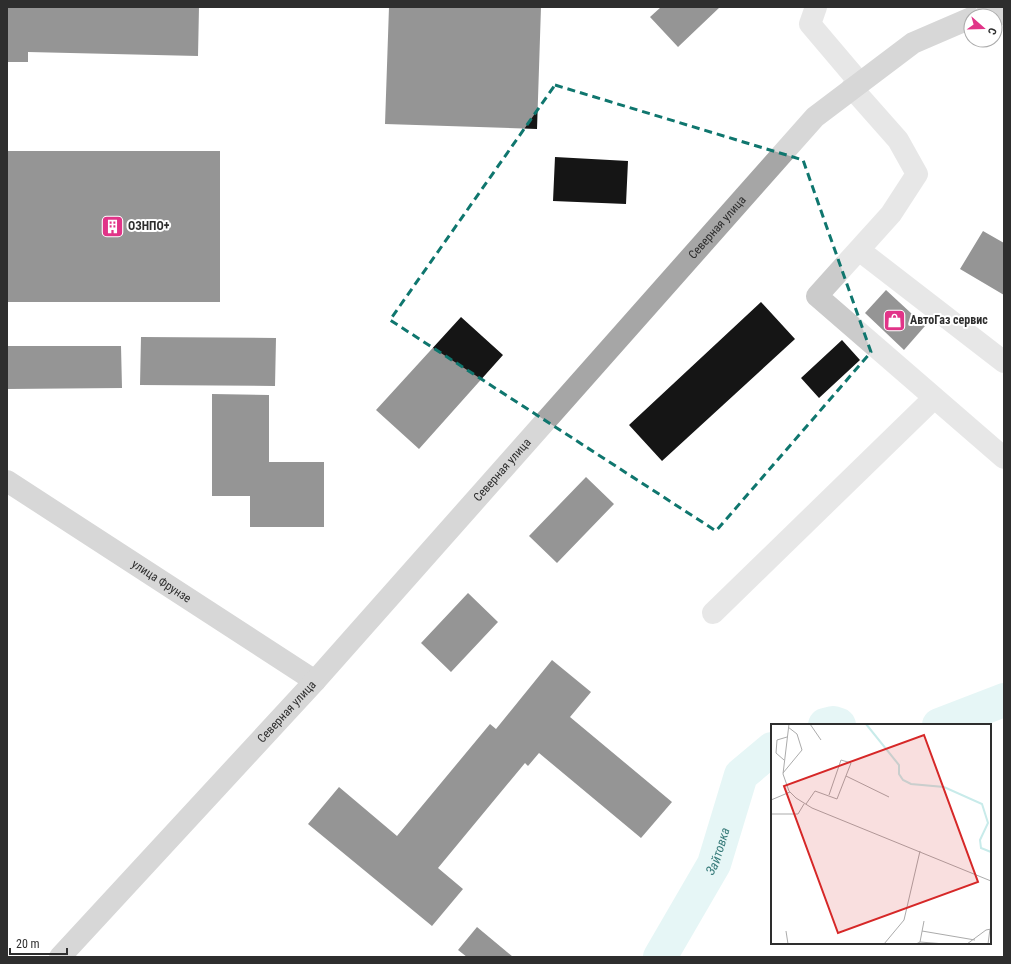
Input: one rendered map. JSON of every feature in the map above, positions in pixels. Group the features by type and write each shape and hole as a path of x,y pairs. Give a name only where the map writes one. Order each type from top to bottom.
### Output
{"main road":[{"name":"Северная улица","path":"60,957 315,681 815,116 913,43 963,17"},
{"name":"улица Фрунзе","path":"7,481 315,681"}],"lane":[{"path":"816,7 810,24 898,140 917,174 891,214 817,296 1004,458"},
{"path":"859,250 1004,362"},
{"path":"713,613 934,398"}],"highlighted area":[{"path":"555,85 803,160 871,352 716,531 390,320"}],"building":[{"path":"7,7 199,7 198,56 28,52 28,62 7,62"},
{"path":"389,7 541,7 537,129 385,124"},
{"path":"661,7 720,7 678,47 650,17"},
{"name":"ОЗНПО+","path":"7,151 220,151 220,302 7,302"},
{"path":"555,157 628,161 626,204 553,201"},
{"path":"983,231 1004,243 1004,295 960,269"},
{"name":"АвтоГаз сервис","path":"886,290 925,326 904,350 865,313"},
{"path":"761,302 795,339 662,461 629,425"},
{"path":"461,317 503,355 419,449 376,410"},
{"path":"141,337 276,338 275,386 140,385"},
{"path":"842,340 860,360 819,398 801,378"},
{"path":"7,346 121,346 122,388 7,389"},
{"path":"212,394 269,395 269,462 324,462 324,527 250,527 250,496 212,496"},
{"path":"586,477 614,504 557,563 529,536"},
{"path":"468,593 498,622 451,672 421,643"},
{"path":"552,660 591,692 570,717 672,802 641,838 539,753 528,766 525,763 438,868 463,889 432,926 308,824 339,787 397,836 490,724 496,729"},
{"path":"477,927 513,957 467,957 458,950"}],"waterway":[{"name":"Зайтовка","path":"942,724 1004,700"},
{"name":"Зайтовка","path":"829,724 836,724"},
{"name":"Зайтовка","path":"660,957 714,864 741,775 771,750"}],"place":[{"name":"ОЗНПО+","path":"113,226"},
{"name":"АвтоГаз сервис","path":"895,320"}]}
